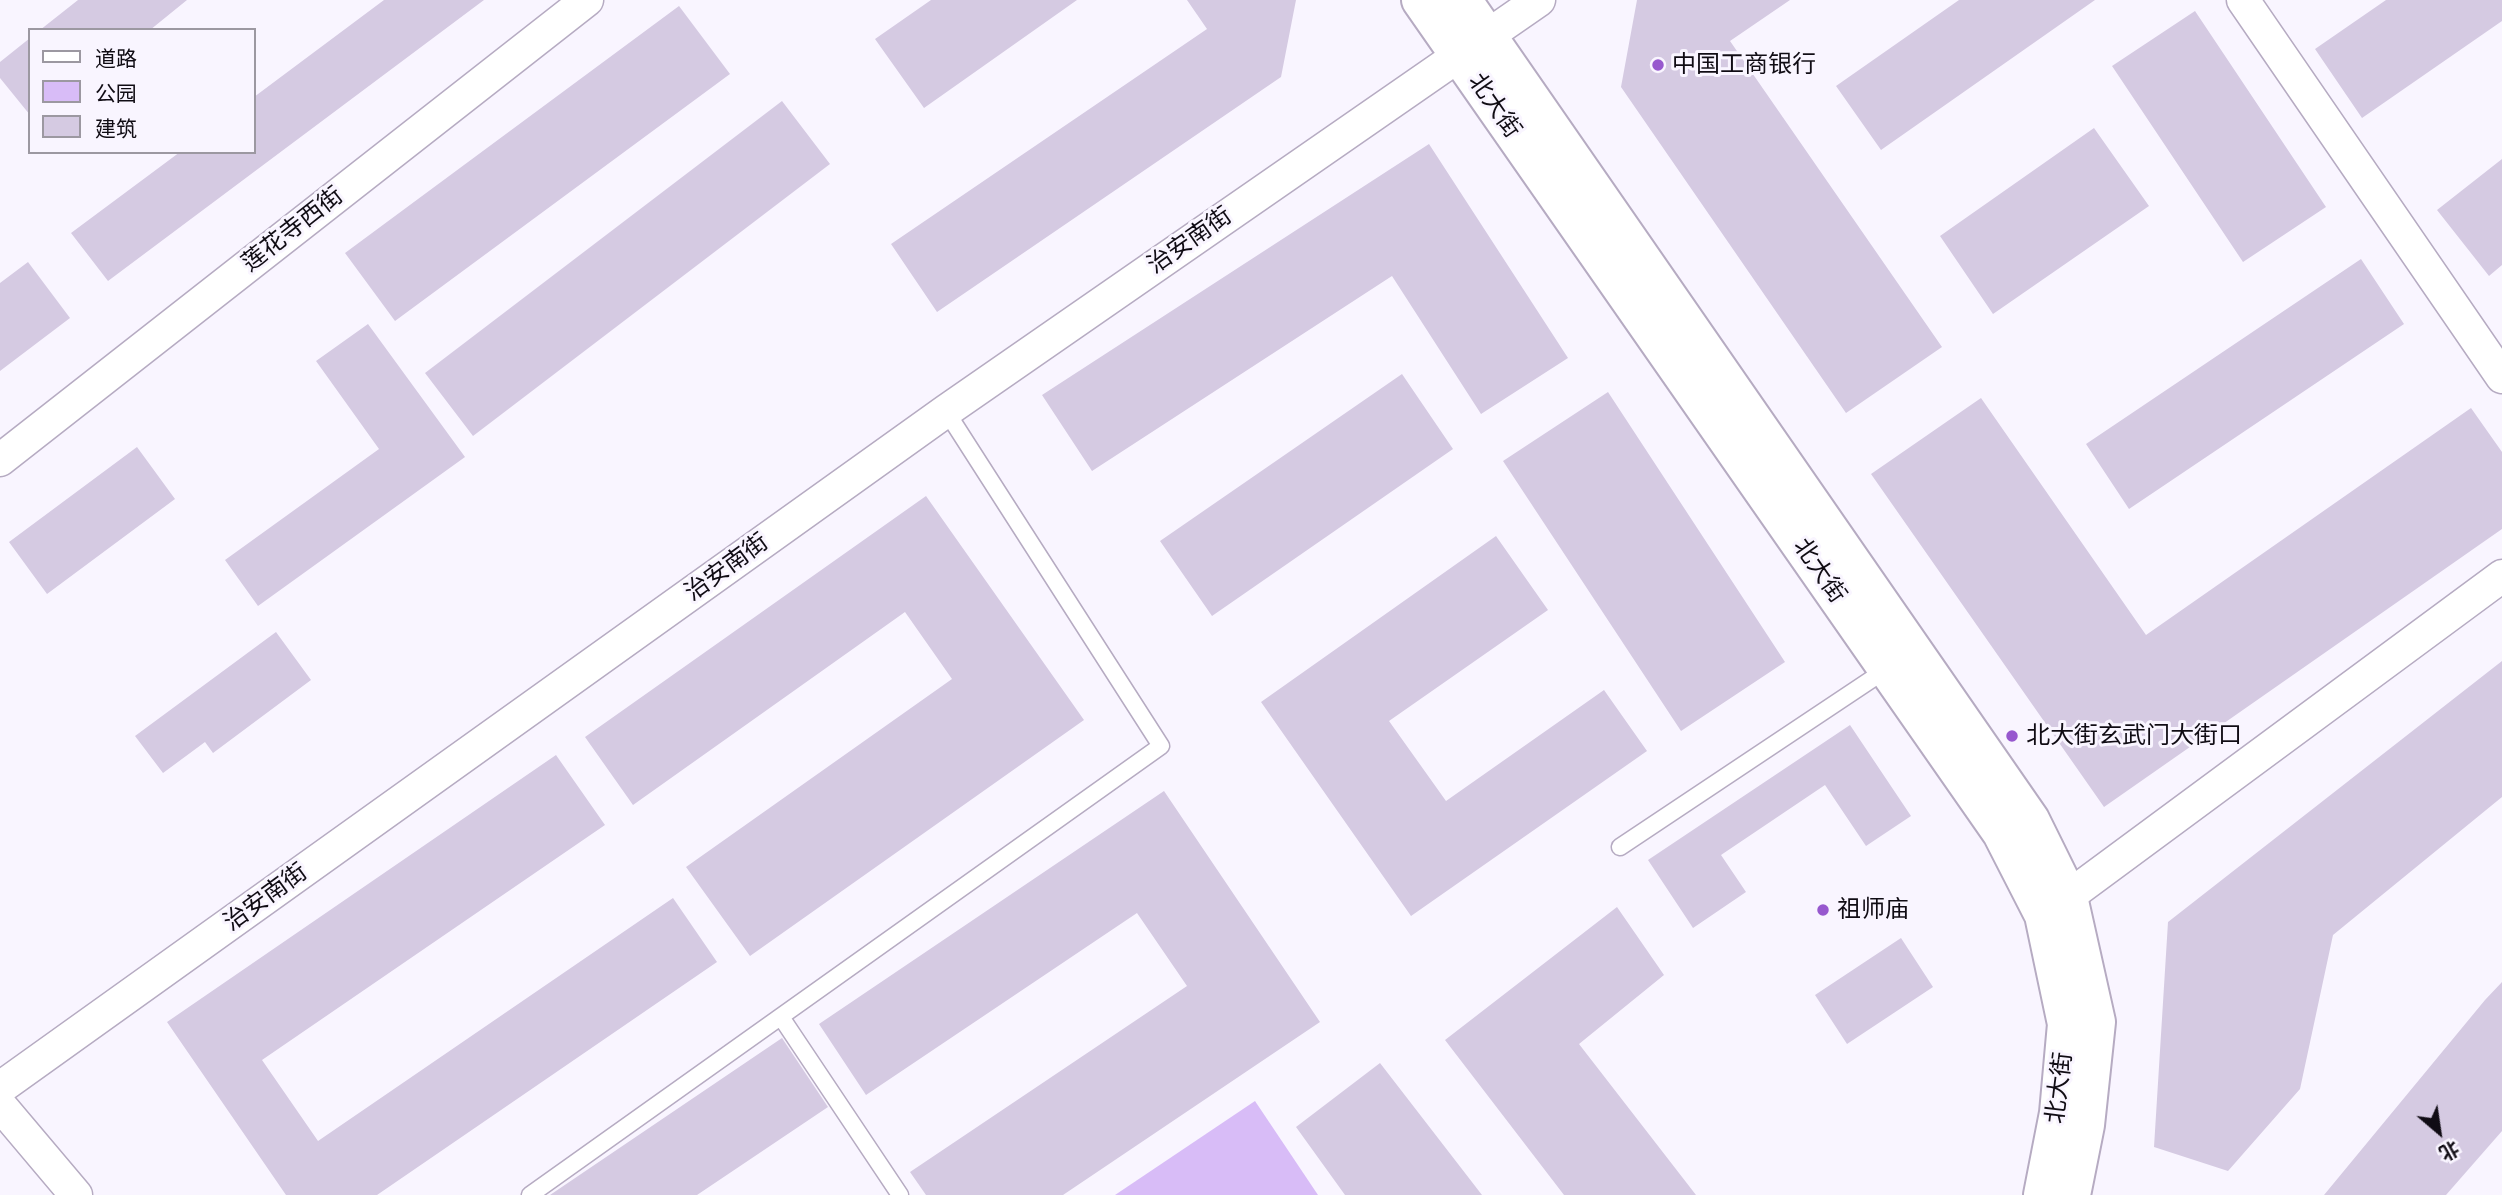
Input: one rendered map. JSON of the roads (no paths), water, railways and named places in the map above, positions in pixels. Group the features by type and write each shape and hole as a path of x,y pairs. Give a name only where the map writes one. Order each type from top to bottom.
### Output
{"street":[{"name":"莲花寺西街","path":"0,460 587,0"},
{"name":"北大街","path":"1421,0 1473,46 2030,820 2096,1022 2085,1125 2071,1195"},
{"name":"北大街","path":"1462,0 1473,46 1887,669 2056,906 2067,1024 2059,1113 2043,1195"},
{"name":"治安南街","path":"0,1088 946,411 1539,0"},
{"path":"2243,0 2502,377"},
{"path":"2056,906 2502,576"},
{"path":"0,1105 76,1195"}],"lane":[{"path":"530,1195 1161,746 946,411"},
{"path":"1620,847 1887,669"},
{"path":"781,1017 900,1195"}],"place":[{"name":"中国工商银行","path":"1658,65"},
{"name":"北大街玄武门大街口","path":"2012,736"},
{"name":"祖师庙","path":"1823,910"}]}
